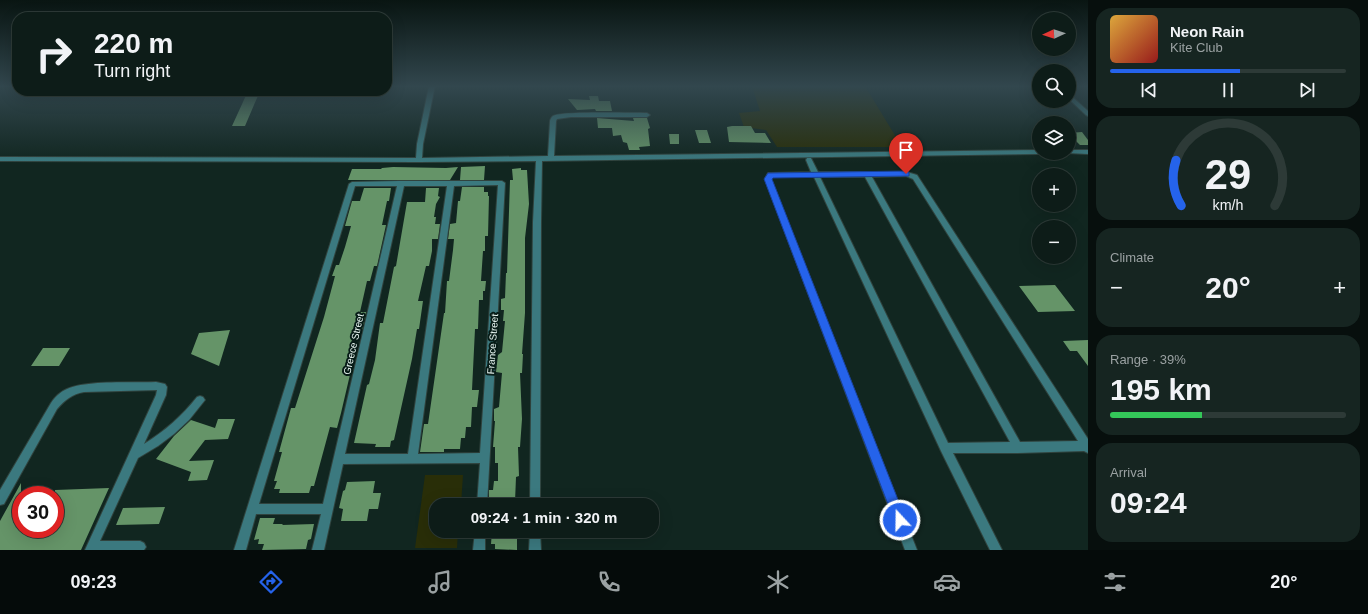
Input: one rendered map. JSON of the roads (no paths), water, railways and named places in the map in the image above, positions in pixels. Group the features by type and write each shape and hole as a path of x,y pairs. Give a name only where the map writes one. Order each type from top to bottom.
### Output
{"street":[{"path":"419,160 422,132 426,112"},
{"path":"551,158 553,121 555,117 571,115 648,115"},
{"path":"0,159 419,160 1032,152"},
{"path":"1076,152 1088,152"},
{"path":"535,498 537,222 539,158"},
{"path":"809,160 817,174 945,448 996,550"},
{"path":"867,174 1018,448"},
{"path":"911,550 768,179 770,175 906,174 915,177 1088,447"},
{"name":"Greece Street","path":"318,550 401,183"},
{"path":"240,550 352,184 451,183 412,459"},
{"name":"France Street","path":"451,183 502,183 482,498"},
{"path":"0,500 60,398 75,389 162,387 161,395 92,548 140,547"},
{"path":"135,454 170,433 189,415 200,400"},
{"path":"945,448 1088,447"},
{"path":"339,459 485,458"},
{"path":"253,509 328,509"},
{"path":"479,550 480,538"},
{"path":"535,538 535,550"}]}
